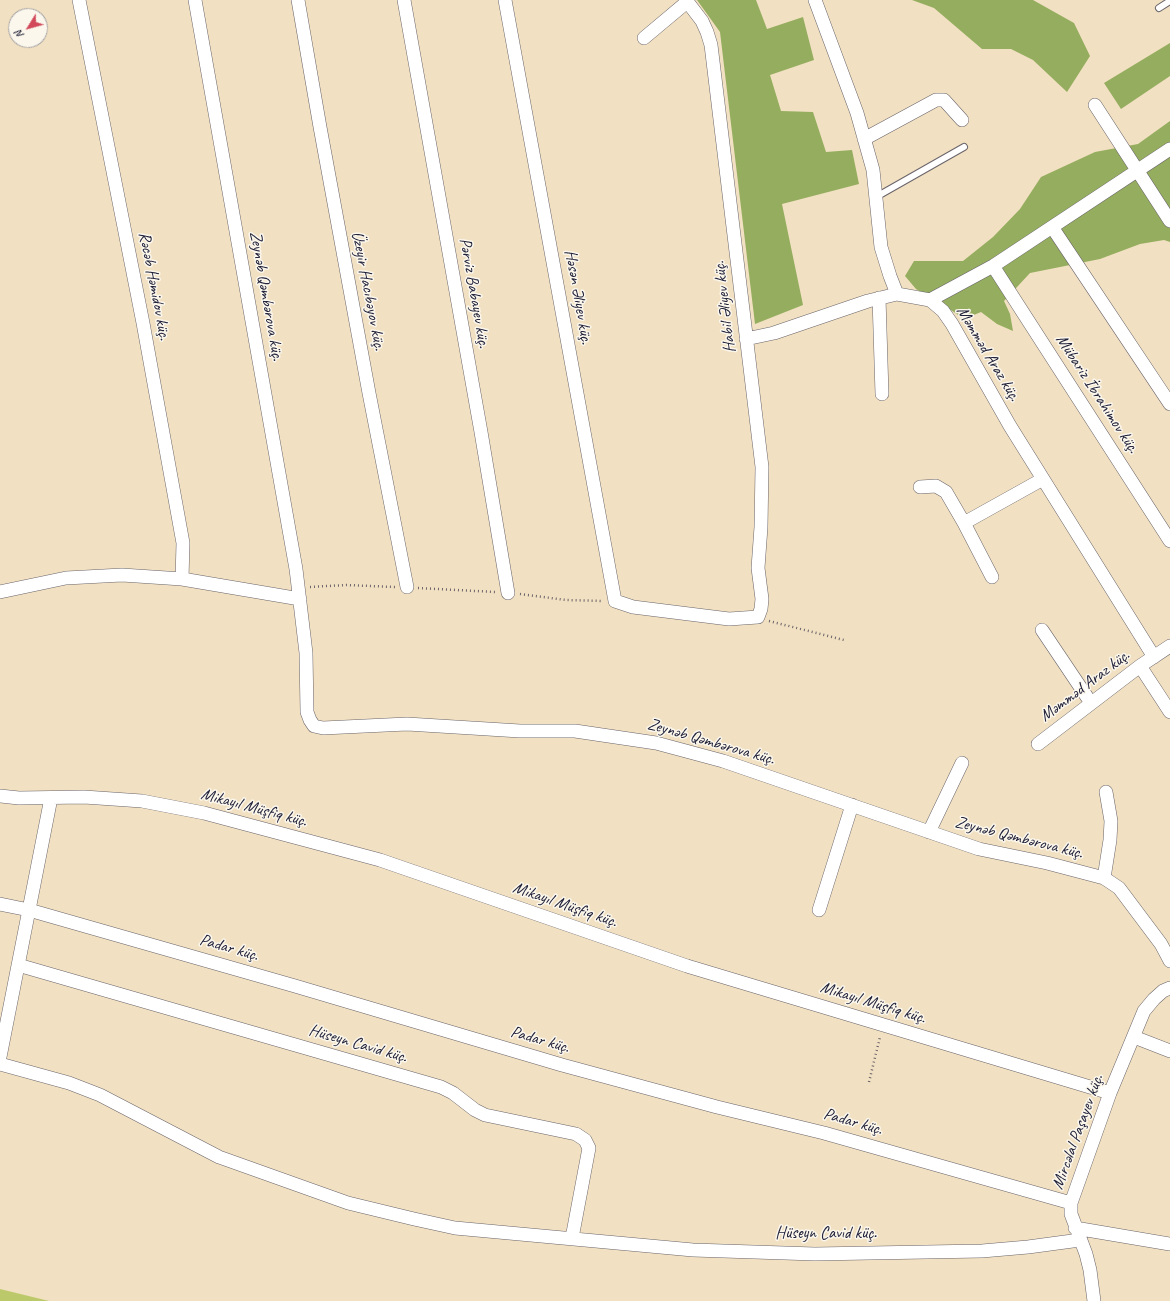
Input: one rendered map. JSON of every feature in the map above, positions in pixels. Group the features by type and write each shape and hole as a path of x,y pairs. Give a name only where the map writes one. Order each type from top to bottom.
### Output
{"street":[{"name":"Rəcəb Həmidov küç.","path":"80,0 143,322 183,542 182,579"},
{"name":"Zeynəb Qəmbərova küç.","path":"196,0 296,569 306,653 307,712 314,726 323,728 407,724 520,731 575,731 598,733 656,743 723,761 852,804 979,849 1047,863 1104,878 1119,888 1162,944 1170,961"},
{"name":"Üzeyir Hacıbəyov küç.","path":"298,0 322,142 407,587"},
{"name":"Pərviz Babayev küç.","path":"404,0 508,593"},
{"name":"Həsən Əliyev küç.","path":"505,0 615,601"},
{"path":"746,339 774,333 825,314 897,294 881,247 873,170 857,113 815,0"},
{"path":"644,38 686,1"},
{"name":"Habil Əliyev küç.","path":"686,1 702,21 711,45 762,467 761,527 758,568 762,599 758,617"},
{"path":"864,139 936,100 944,100 962,120"},
{"path":"1095,105 1170,221"},
{"path":"930,300 993,266 1170,149"},
{"path":"1052,227 1168,398"},
{"name":"Mübariz İbrahimov küç.","path":"993,266 1170,542"},
{"name":"Məmməd Araz küç.","path":"897,294 930,300 942,311 952,324 1010,426 1154,657"},
{"path":"879,298 882,394"},
{"path":"964,523 1043,479"},
{"path":"920,487 936,486 946,492 992,577"},
{"path":"0,592 66,578 122,575 182,579 299,594"},
{"path":"615,601 633,606 729,619 758,617"},
{"path":"1042,630 1091,704"},
{"name":"Məmməd Araz küç.","path":"1038,744 1140,666 1170,646"},
{"path":"1140,666 1170,712"},
{"path":"929,832 962,763"},
{"path":"1104,878 1110,840 1111,821 1106,792"},
{"name":"Mikayıl Müşfiq küç.","path":"0,796 19,798 84,797 142,801 204,813 380,860 687,966 1110,1093"},
{"path":"0,1058 51,798"},
{"path":"819,910 852,804"},
{"name":"Padar küç.","path":"0,904 29,910 302,988 562,1065 718,1108 824,1133 1071,1203"},
{"name":"Hüseyn Cavid küç.","path":"18,965 441,1086 453,1093 475,1110 486,1115 576,1134 585,1140 589,1148 572,1238"},
{"name":"Mircəlal Paşayev küç.","path":"1094,1301 1090,1270 1071,1214 1071,1203 1110,1093 1144,1011 1154,999 1170,988"},
{"path":"1134,1037 1170,1051"},
{"name":"Hüseyn Cavid küç.","path":"0,1064 69,1083 100,1094 219,1157 348,1203 455,1228 693,1250 815,1254 982,1250 1028,1247 1078,1234 1170,1244"}],"lane":[{"path":"1159,8 1170,1"},
{"path":"876,197 964,147"}],"path":[{"path":"299,594 346,585 508,593 566,600 615,601"},
{"path":"758,617 778,624 844,640"},
{"path":"869,1082 883,1025"}],"green space":[{"path":"697,0 756,0 767,29 803,17 814,60 770,75 781,111 813,112 826,152 852,150 859,184 782,204 803,305 755,324 720,32"},
{"path":"912,0 1033,0 1074,23 1090,56 1067,92 1033,60 1011,49 982,49 934,8"},
{"path":"1170,43 1170,76 1121,109 1104,83"},
{"path":"1170,121 1170,242 1164,240 1140,244 1100,259 1030,273 1004,301 1010,314 1013,331 997,324 981,312 964,319 916,289 905,276 914,261 963,261 993,237 1020,209 1041,177 1095,152 1138,144"},
{"path":"0,1289 49,1301 0,1301"}]}
